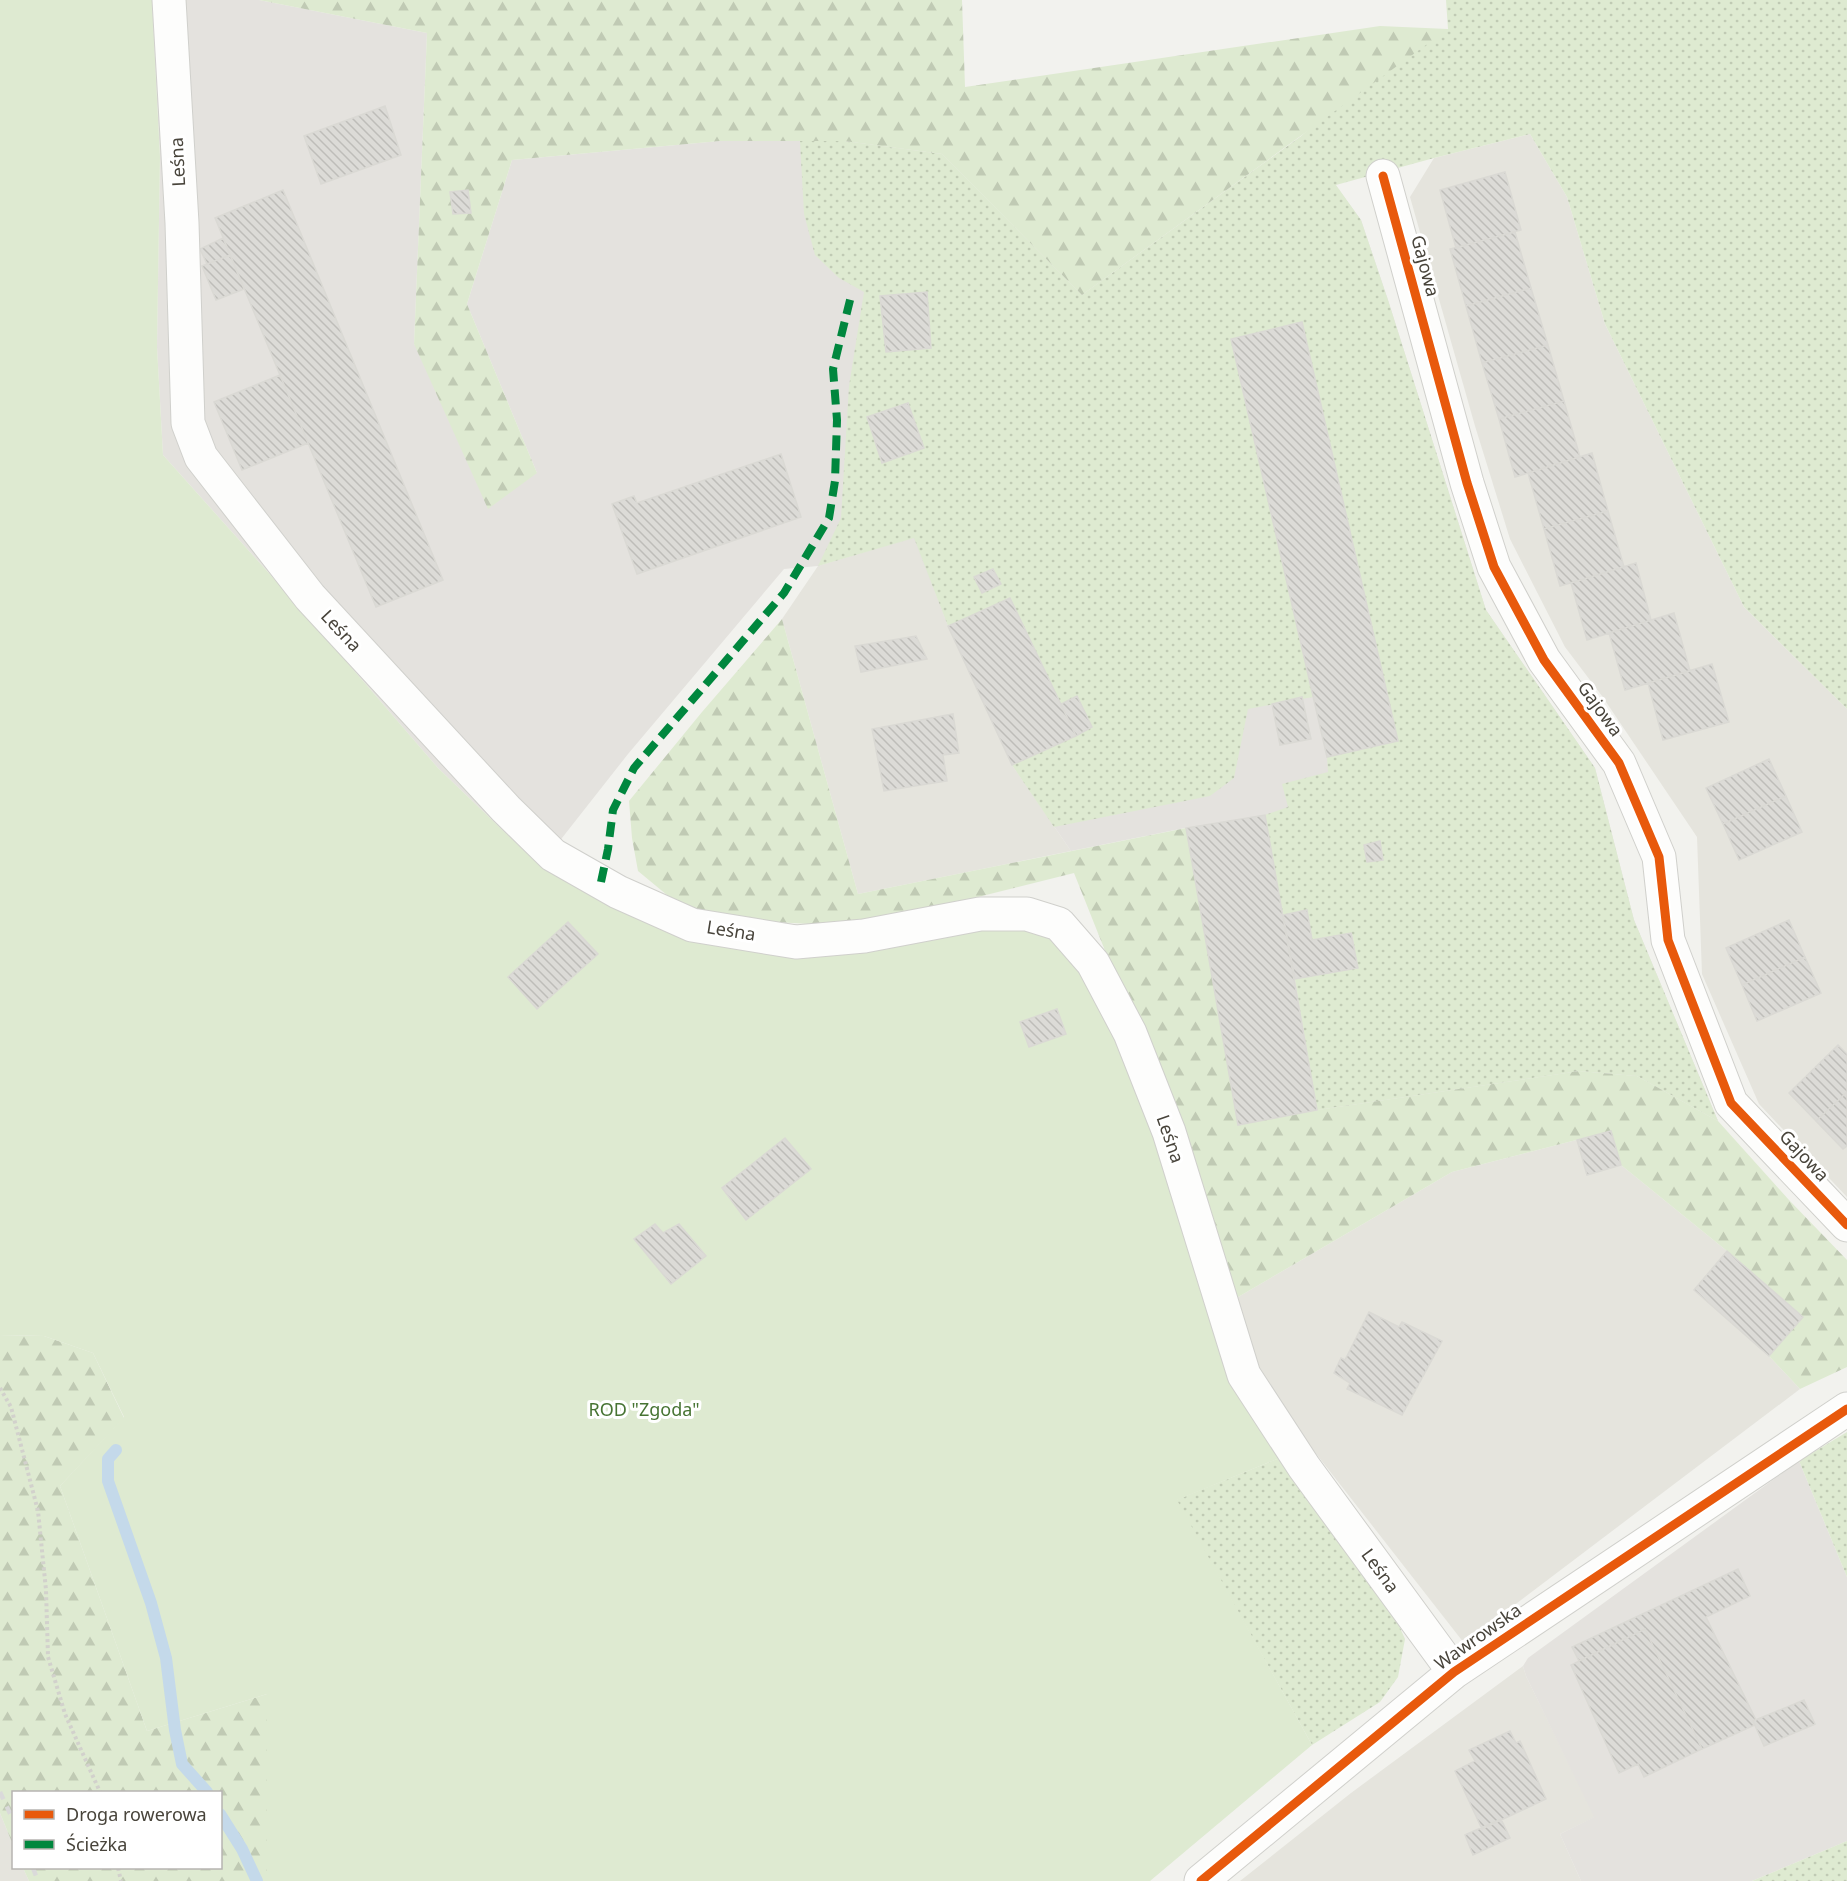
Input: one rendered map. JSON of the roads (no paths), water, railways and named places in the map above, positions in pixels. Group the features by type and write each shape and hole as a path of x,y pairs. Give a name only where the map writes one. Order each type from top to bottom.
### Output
{"street":[{"name":"Leśna","path":"169,0 182,224 188,423 201,457 310,597 506,810 553,855 618,892 692,925 796,942 864,936 980,914 1027,914 1059,924 1093,963 1130,1034 1169,1132 1244,1375 1304,1467 1454,1672"},
{"name":"Gajowa","path":"1383,176 1467,483 1494,567 1544,660 1619,763 1659,857 1668,940 1731,1102 1847,1225"},
{"name":"Wawrowska","path":"1202,1881 1454,1672 1847,1409"}],"waterway":[{"path":"116,1450 108,1459 108,1481 151,1603 166,1658 175,1730 182,1764 206,1791"},
{"path":"222,1817 242,1849 257,1881"}],"railway":[{"path":"0,1792 12,1818"},
{"path":"33,1869 38,1881"}],"park label":[{"name":"ROD \"Zgoda\"","path":"644,1410"}]}
